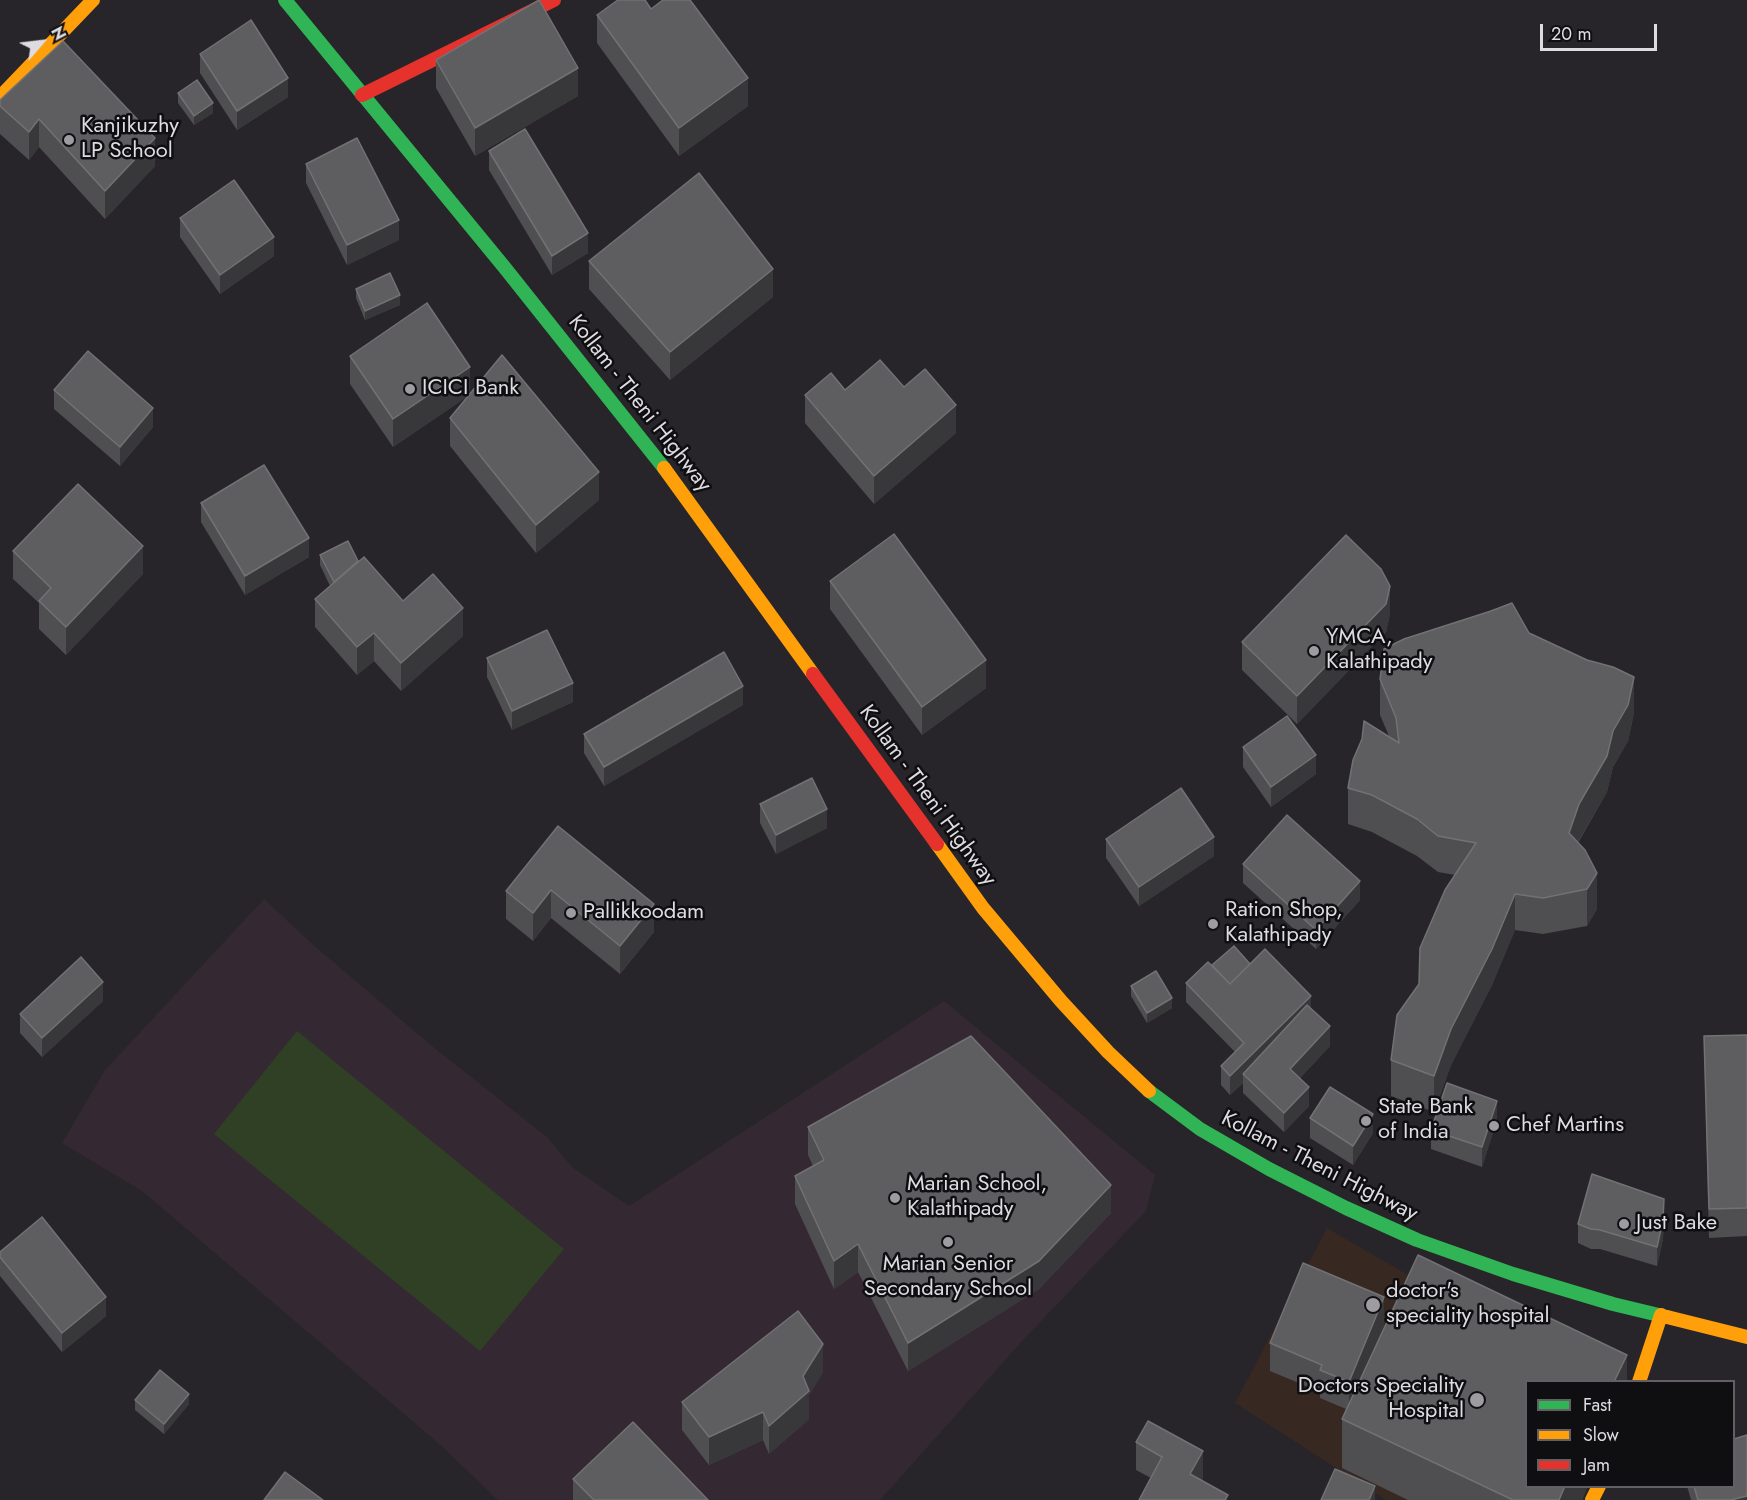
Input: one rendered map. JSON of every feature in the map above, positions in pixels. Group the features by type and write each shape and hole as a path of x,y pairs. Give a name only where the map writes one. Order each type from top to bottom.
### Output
{"main road":[{"path":"0,97 93,0"},
{"name":"Kollam - Theni Highway","path":"285,0 498,259 658,460 983,908 1061,1001 1147,1089 1200,1129 1269,1169 1346,1208 1417,1240 1513,1274 1613,1304 1747,1337"},
{"path":"362,95 554,0"},
{"path":"1640,1380 1661,1315"}],"shaded area":[{"name":"Marian School, Kalathipady","path":"264,899 310,942 432,1046 547,1137 572,1167 629,1206 944,1001 1155,1175 1146,1211 1025,1338 880,1500 498,1500 437,1442 142,1191 62,1143 105,1070"},
{"name":"doctor's speciality hospital","path":"1327,1228 1589,1380 1525,1380 1525,1488 1535,1488 1589,1500 1386,1500 1235,1403"}],"green space":[{"path":"297,1031 564,1249 480,1351 214,1134"}],"building":[{"path":"539,0 578,68 475,128 436,60"},
{"path":"618,0 645,0 651,9 663,0 690,0 748,78 679,128 597,15"},
{"path":"251,20 288,78 237,111 200,54"},
{"name":"Kanjikuzhy LP School","path":"63,41 155,138 105,191 39,119 29,132 0,106 0,100"},
{"path":"197,80 213,103 194,116 178,93"},
{"path":"525,129 588,233 552,256 489,151"},
{"path":"357,138 399,220 347,245 306,164"},
{"path":"699,173 773,269 670,352 589,261"},
{"path":"234,180 274,237 220,275 180,218"},
{"path":"390,273 400,295 365,311 356,289"},
{"path":"427,303 470,367 393,419 350,356"},
{"path":"88,351 153,408 120,447 54,390"},
{"path":"502,355 599,472 536,525 450,418"},
{"path":"880,360 904,387 925,369 956,405 874,476 805,395 831,373 845,390"},
{"path":"264,465 309,538 245,576 201,503"},
{"path":"78,484 143,546 66,627 39,601 51,588 13,551"},
{"path":"894,534 986,660 922,707 830,581"},
{"name":"YMCA, Kalathipady","path":"1346,535 1381,569 1390,586 1386,604 1297,696 1242,642"},
{"path":"348,541 358,561 334,582 320,555"},
{"path":"364,557 403,601 433,574 463,608 401,663 374,633 357,647 315,599"},
{"path":"1512,603 1529,633 1587,660 1613,667 1634,677 1628,705 1613,731 1607,756 1579,804 1569,833 1585,850 1597,873 1587,889 1543,898 1515,894 1492,949 1451,1029 1434,1076 1391,1060 1397,1015 1419,984 1420,948 1445,890 1476,843 1438,836 1417,819 1372,795 1348,788 1353,760 1362,739 1364,721 1399,743 1396,718 1380,679 1384,649 1404,639"},
{"path":"547,630 573,683 512,711 487,658"},
{"path":"724,652 743,686 604,767 584,734"},
{"path":"1287,716 1316,755 1271,787 1243,747"},
{"path":"812,778 827,809 776,835 760,804"},
{"path":"1181,788 1214,837 1139,887 1106,839"},
{"path":"1287,815 1360,881 1316,930 1243,864"},
{"path":"558,826 654,904 620,946 551,890 533,913 506,891"},
{"path":"1234,946 1250,964 1230,984 1212,965"},
{"path":"1265,949 1311,996 1230,1076 1221,1066 1244,1043 1186,983 1208,962 1230,984"},
{"path":"81,957 103,982 42,1038 20,1014"},
{"path":"1156,971 1172,998 1147,1013 1131,986"},
{"path":"1307,1005 1330,1026 1290,1069 1309,1087 1284,1113 1243,1074"},
{"path":"1747,1035 1747,1208 1709,1209 1704,1036"},
{"name":"Marian Senior Secondary School","path":"971,1036 1111,1185 1039,1261 908,1343 858,1244 834,1261 795,1176 824,1160 808,1127"},
{"path":"1447,1083 1497,1101 1482,1147 1431,1130"},
{"path":"1330,1087 1373,1114 1353,1146 1310,1118"},
{"path":"1592,1174 1664,1199 1663,1220 1657,1247 1578,1224"},
{"path":"42,1217 106,1297 62,1333 0,1257 0,1252"},
{"path":"1418,1255 1627,1355 1615,1380 1525,1380 1525,1488 1564,1488 1559,1500 1513,1500 1342,1419"},
{"path":"1303,1263 1384,1297 1349,1382 1320,1370 1322,1365 1270,1343"},
{"path":"798,1311 823,1344 803,1376 809,1391 769,1426 763,1412 709,1437 682,1402"},
{"path":"160,1370 189,1394 164,1424 135,1400"},
{"path":"1148,1421 1203,1451 1190,1474 1228,1495 1225,1500 1139,1500 1162,1457 1136,1442"},
{"path":"633,1422 708,1500 594,1500 573,1479"},
{"path":"1747,1435 1747,1496 1731,1500 1698,1500 1695,1488 1735,1488 1735,1439"},
{"path":"1335,1469 1375,1486 1369,1500 1321,1500"},
{"path":"285,1472 323,1500 264,1500"}],"traffic: fast":[{"path":"285,0 505,268 664,468"},
{"path":"1149,1091 1200,1129 1269,1169 1346,1208 1417,1240 1513,1274 1613,1304 1667,1317"}],"traffic: slow":[{"path":"0,97 93,0"},
{"path":"664,468 813,674"},
{"path":"937,844 983,908 1061,1001 1108,1052 1149,1091"},
{"path":"1640,1380 1661,1315"},
{"path":"1667,1317 1747,1337"},
{"path":"1592,1500 1598,1488"}],"traffic: jam":[{"path":"362,95 554,0"},
{"path":"813,674 937,844"}],"place":[{"name":"Kanjikuzhy LP School","path":"69,140"},
{"name":"ICICI Bank","path":"410,389"},
{"name":"YMCA, Kalathipady","path":"1314,651"},
{"name":"Pallikkoodam","path":"571,913"},
{"name":"Ration Shop, Kalathipady","path":"1213,924"},
{"name":"State Bank of India","path":"1366,1121"},
{"name":"Chef Martins","path":"1494,1126"},
{"name":"Marian School, Kalathipady","path":"895,1198"},
{"name":"Just Bake","path":"1624,1224"},
{"name":"Marian Senior Secondary School","path":"948,1242"},
{"name":"doctor's speciality hospital","path":"1373,1305"},
{"name":"Doctors Speciality Hospital","path":"1477,1400"}]}
